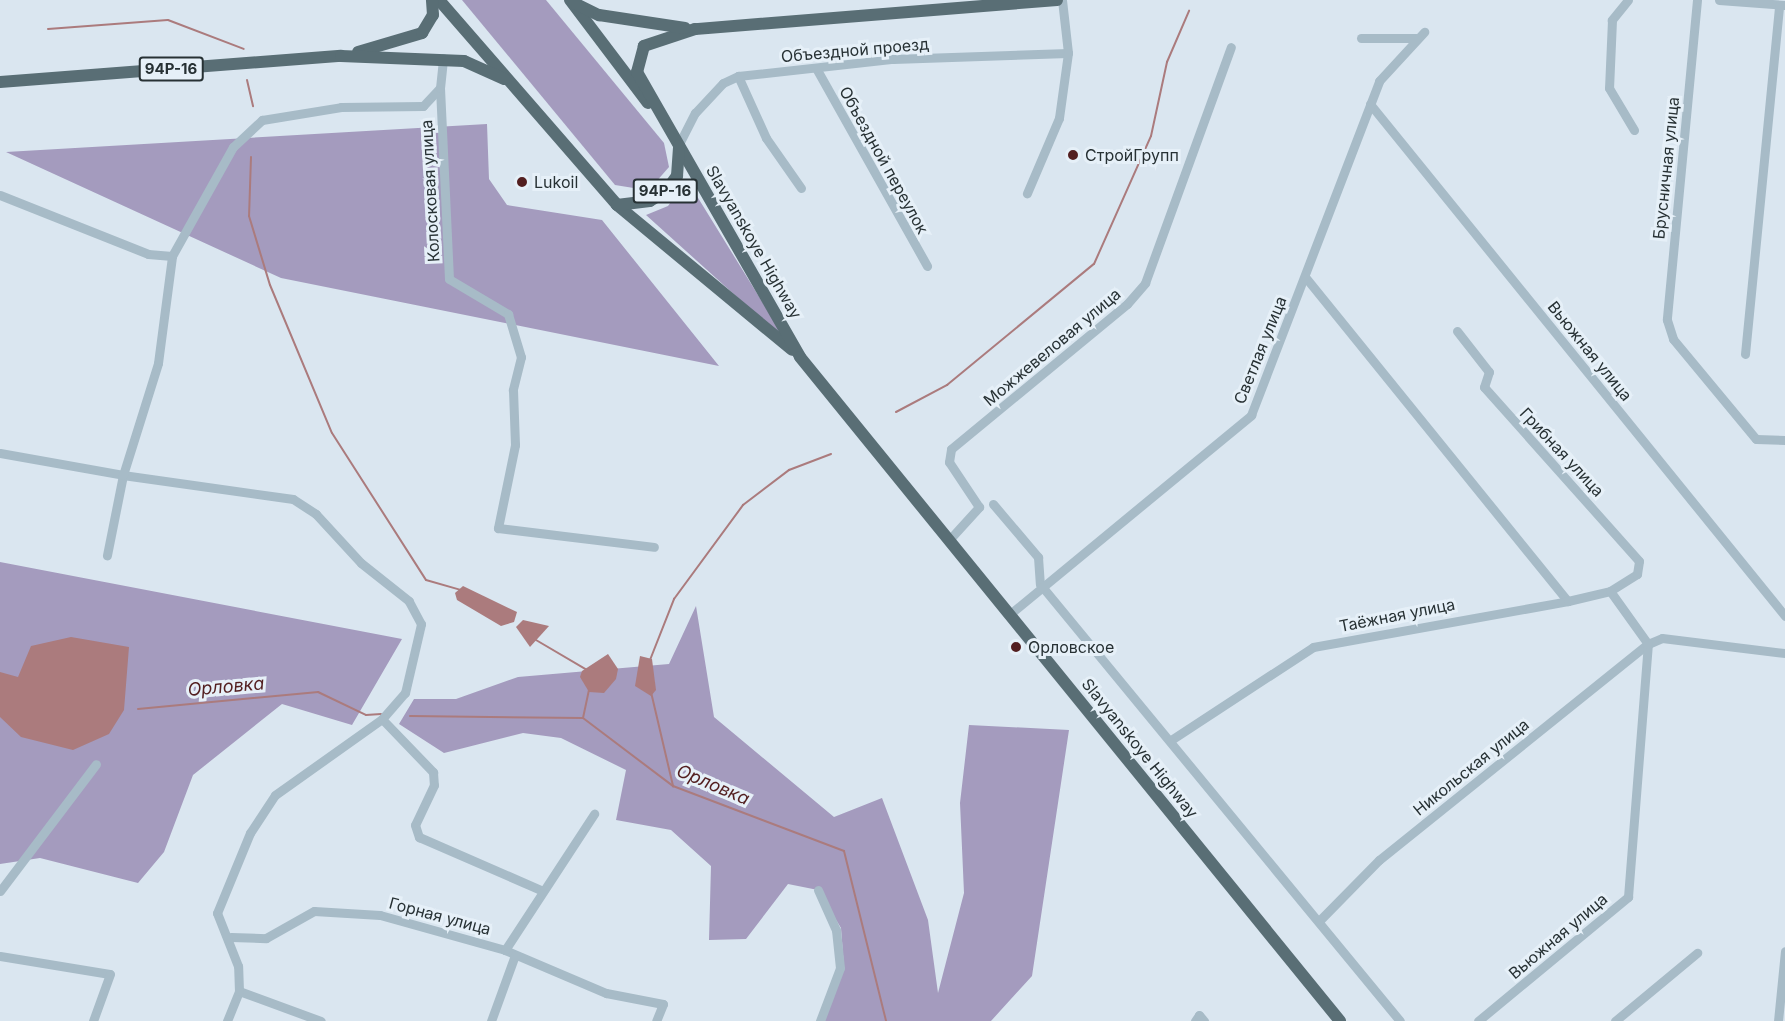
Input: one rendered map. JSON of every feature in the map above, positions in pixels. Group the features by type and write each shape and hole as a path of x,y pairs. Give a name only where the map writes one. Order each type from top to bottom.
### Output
{"main road":[{"name":"94Р-16","path":"342,56 422,33 433,15 432,0"},
{"name":"94Р-16","path":"440,0 504,78 617,204 650,201 666,191 677,176 679,144"},
{"path":"679,144 636,61 653,40 695,29 1057,0"},
{"path":"570,1 599,15 695,29"},
{"path":"570,1 679,144"},
{"name":"94Р-16","path":"0,82 342,56 443,58 480,65 504,78"},
{"name":"Slavyanskoye Highway","path":"679,144 800,357 1340,1021"},
{"name":"Slavyanskoye Highway","path":"617,204 800,357"}],"street":[{"path":"1027,193 1059,118 1068,53 1062,0"},
{"path":"1628,0 1612,20 1609,88 1634,130"},
{"name":"Брусничная улица","path":"1697,0 1666,306 1673,339 1756,439 1785,440"},
{"path":"1719,0 1782,5 1745,354"},
{"name":"Светлая улица","path":"1010,614 1040,584 1242,427 1259,401 1379,81 1421,35 1361,38"},
{"name":"Можжевеловая улица","path":"949,540 979,507 949,462 951,448 1127,304 1145,283 1231,47"},
{"name":"Объездной проезд","path":"679,144 695,113 723,83 738,76 892,59 1068,53"},
{"name":"Колосковая улица","path":"443,58 440,88 449,279 508,314 521,357 513,390 515,445 498,528 654,547"},
{"name":"Объездной переулок","path":"816,68 927,266"},
{"path":"738,76 766,138 801,188"},
{"name":"Колосковая улица","path":"107,555 123,475 158,363 172,256 233,147 262,120 341,107 410,109 423,106 440,88"},
{"name":"Вьюжная улица","path":"1370,105 1785,616"},
{"path":"0,195 148,254 172,256"},
{"path":"1306,278 1568,601"},
{"name":"Грибная улица","path":"1457,331 1489,372 1484,387 1519,431 1568,478 1639,561"},
{"path":"0,453 123,475 293,499 316,514 361,563 415,609 422,633 405,693 382,719 275,795 250,833 217,913 231,937 239,991 227,1021"},
{"path":"993,504 1038,557 1040,584 1400,1021"},
{"name":"Таёжная улица","path":"1170,740 1313,647 1568,601 1610,591 1637,573 1639,561"},
{"path":"1610,591 1648,645 1662,638 1785,653"},
{"name":"Вьюжная улица","path":"1478,1021 1628,897 1648,645"},
{"name":"Никольская улица","path":"1319,921 1379,860 1648,645"},
{"path":"382,719 433,772 434,785 414,825 419,837 541,890"},
{"path":"0,891 96,764"},
{"name":"Горная улица","path":"505,950 541,890 594,814"},
{"path":"818,890 836,930 840,968 820,1021"},
{"name":"Горная улица","path":"231,937 266,938 314,911 380,915 505,950 606,993 663,1004 656,1021"},
{"path":"1778,1021 1785,951"},
{"path":"1615,1021 1697,953"},
{"path":"491,1021 515,955"},
{"path":"0,956 110,974 93,1021"},
{"path":"239,991 321,1021"}],"shaded area":[{"path":"462,0 546,0 664,143 669,167 655,183 646,190 615,185"},
{"path":"487,124 489,179 507,205 602,220 719,366 281,278 6,152"},
{"path":"687,180 787,342 646,215 668,206"},
{"path":"0,562 402,639 352,725 282,704 193,775 164,852 138,883 40,858 0,864"},
{"path":"463,586 517,612 514,622 501,626 457,600 455,593"},
{"path":"696,606 714,717 834,817 882,798 928,920 938,993 964,893 960,803 969,725 1069,730 1032,976 991,1021 824,1021 844,967 841,928 818,890 788,884 746,939 709,940 711,866 671,830 616,820 626,770 561,738 523,733 444,753 399,724 414,699 456,699 518,677 669,664"},
{"path":"523,620 549,626 530,647 516,627"},
{"path":"71,637 129,647 124,710 109,734 73,750 21,737 0,717 0,672 18,677 31,646"},
{"path":"608,654 618,669 616,679 604,693 589,692 580,677 582,671"},
{"path":"640,656 652,659 656,690 651,696 635,686"}],"waterway":[{"path":"896,412 947,385 1094,264 1151,136 1167,62 1189,11"},
{"path":"48,29 168,20 244,49"},
{"path":"247,80 253,106"},
{"path":"251,157 249,216 270,285 332,433 426,580 460,590"},
{"path":"650,660 674,599 743,505 789,470 831,454"},
{"path":"536,640 587,670"},
{"path":"583,718 589,690"},
{"name":"Орловка","path":"138,709 318,692 366,715 381,714"},
{"path":"651,692 673,786"},
{"name":"Орловка","path":"410,716 583,718 673,786 844,851 886,1021"}],"place":[{"name":"СтройГрупп","path":"1073,155"},
{"name":"Lukoil","path":"522,182"},
{"name":"Орловское","path":"1016,647"}]}
